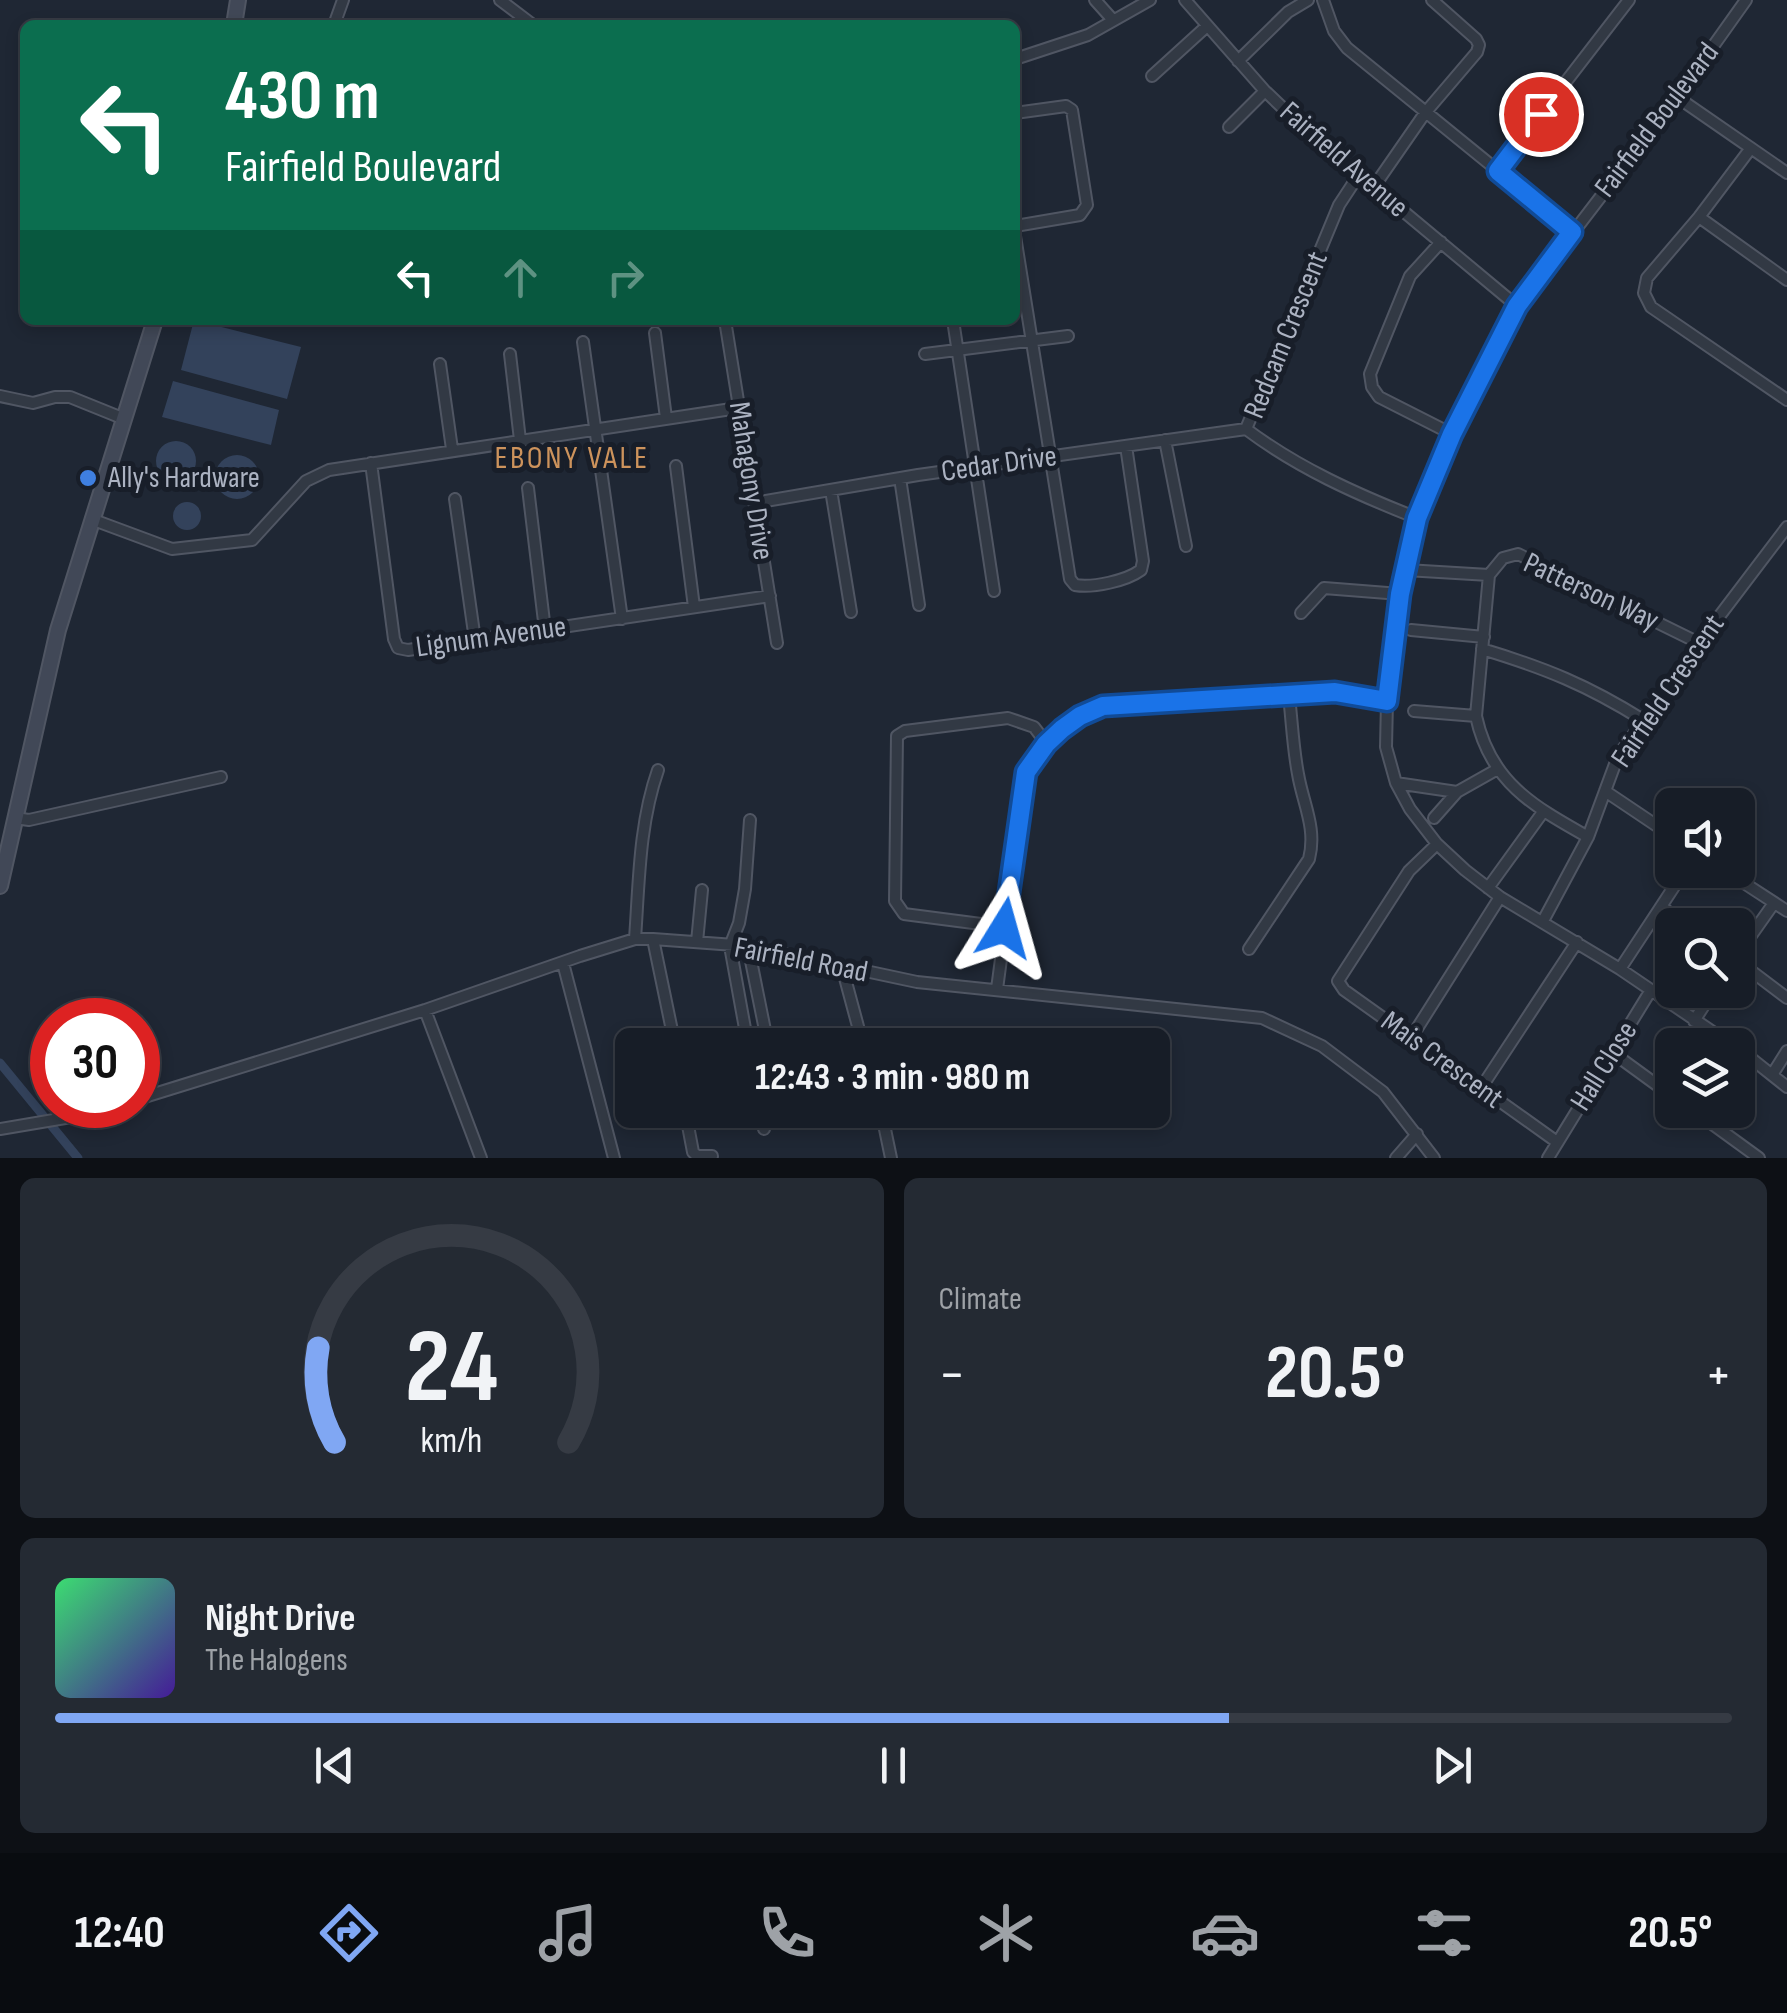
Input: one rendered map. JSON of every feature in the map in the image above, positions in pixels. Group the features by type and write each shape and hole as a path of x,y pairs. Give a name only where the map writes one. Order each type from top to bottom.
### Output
{"main road":[{"path":"0,886 58,630 153,325"}],"street":[{"path":"503,0 527,20"},
{"path":"1095,0 1112,20"},
{"path":"1020,57 1088,35 1150,0"},
{"name":"Fairfield Avenue","path":"1185,0 1265,91 1358,176 1517,306"},
{"path":"1238,61 1288,12 1308,0"},
{"path":"1324,0 1334,31 1347,48 1572,232"},
{"path":"1373,188 1424,113 1479,45 1432,0"},
{"path":"1498,171 1629,0"},
{"name":"Fairfield Boulevard","path":"1705,1028 1620,969 1500,897 1437,844 1410,810 1396,783 1386,746 1387,701 1400,594 1417,518 1452,434 1517,306 1746,0"},
{"path":"1152,76 1207,26"},
{"path":"1229,127 1265,91"},
{"path":"1677,97 1787,173"},
{"path":"1020,112 1066,106 1072,110 1088,204 1080,215 1020,225"},
{"path":"1751,148 1700,217 1647,278 1644,294 1651,307 1787,400"},
{"name":"Redcam Crescent","path":"1358,176 1339,205 1246,429 1279,454 1316,474 1417,518"},
{"path":"1700,217 1787,280"},
{"path":"1441,242 1410,276 1370,374 1378,397 1452,434"},
{"path":"1020,264 1070,579 1075,585 1134,576 1141,570 1126,446"},
{"name":"Mahagony Drive","path":"726,325 777,643"},
{"path":"954,325 994,592"},
{"path":"655,333 666,418"},
{"path":"926,354 1068,336"},
{"path":"584,342 622,619"},
{"path":"510,354 520,440"},
{"path":"440,364 452,449"},
{"path":"0,396 33,403 70,397 122,418"},
{"path":"91,519 172,548 252,540 306,482 328,470 738,408"},
{"name":"Cedar Drive","path":"754,503 900,478 1246,429"},
{"path":"1165,440 1186,546"},
{"name":"Lignum Avenue","path":"370,464 398,648 408,650 770,596"},
{"path":"676,466 694,607"},
{"path":"900,478 919,605"},
{"path":"528,488 545,630"},
{"path":"831,490 852,612"},
{"path":"455,499 475,640"},
{"name":"Fairfield Crescent","path":"1543,921 1588,837 1618,756 1698,642 1787,526"},
{"name":"Patterson Way","path":"1488,575 1503,558 1518,554 1698,642"},
{"path":"1406,570 1488,575 1476,716 1480,736 1496,770 1543,812 1588,837"},
{"path":"1302,613 1324,588 1400,594"},
{"path":"1410,630 1483,643 1596,690 1643,720"},
{"path":"997,989 1026,772 1046,744 1080,716 1103,706 1335,692 1387,701"},
{"path":"1250,949 1309,858 1312,845 1310,818 1298,776 1289,696"},
{"path":"1414,711 1476,716"},
{"path":"1004,928 904,914 898,908 898,736 905,731 1008,718 1034,727 1046,744"},
{"path":"635,940 642,845 658,770"},
{"path":"1434,818 1457,792 1496,770"},
{"path":"15,818 29,820 222,777"},
{"path":"1396,783 1457,792"},
{"path":"1604,791 1655,825"},
{"path":"1488,888 1543,812"},
{"path":"745,1028 730,946 740,923 750,820"},
{"name":"Mais Crescent","path":"1437,844 1410,871 1338,981 1344,990 1558,1142"},
{"path":"1620,969 1674,888"},
{"path":"1751,888 1787,912"},
{"path":"697,942 702,890"},
{"path":"1411,1038 1500,897"},
{"path":"1755,930 1774,903"},
{"path":"654,939 672,1028"},
{"name":"Fairfield Road","path":"160,1091 635,940 654,939 748,946 917,982 1262,1018 1322,1046 1383,1092 1434,1158"},
{"path":"1481,1088 1576,942"},
{"path":"748,946 765,1028"},
{"path":"563,963 614,1158"},
{"path":"842,967 858,1028"},
{"path":"1755,974 1787,998"},
{"name":"Hall Close","path":"1548,1158 1651,990"},
{"path":"1694,1021 1702,1008"},
{"path":"425,1010 481,1158"},
{"path":"1772,1075 1787,1051"},
{"path":"1613,1053 1655,1084"},
{"name":"Fairfield Boulevard","path":"1755,1062 1787,1087"},
{"path":"0,1129 30,1124"},
{"path":"688,1128 692,1152 712,1156"},
{"path":"885,1128 891,1158"},
{"path":"1717,1128 1759,1158"},
{"path":"1396,1158 1416,1134"}],"water":[{"path":"193,325 214,325 301,347 287,399 181,370"},
{"path":"173,381 279,410 271,445 162,417"},
{"path":"176,441 190,447 196,461 190,475 176,481 162,475 156,461 162,447"},
{"path":"237,455 253,461 259,477 253,493 237,499 221,493 215,477 221,461"},
{"path":"187,502 197,506 201,516 197,526 187,530 177,526 173,516 177,506"}],"waterway":[{"path":"0,1063 78,1158"}],"place":[{"name":"Ally's Hardware","path":"88,478"}],"district":[{"name":"EBONY VALE","path":"572,458"}],"route":[{"path":"1004,928 1026,772 1046,744 1080,716 1103,706 1335,692 1387,701 1400,594 1417,518 1452,434 1517,306 1572,232 1498,171 1541,114"}]}
